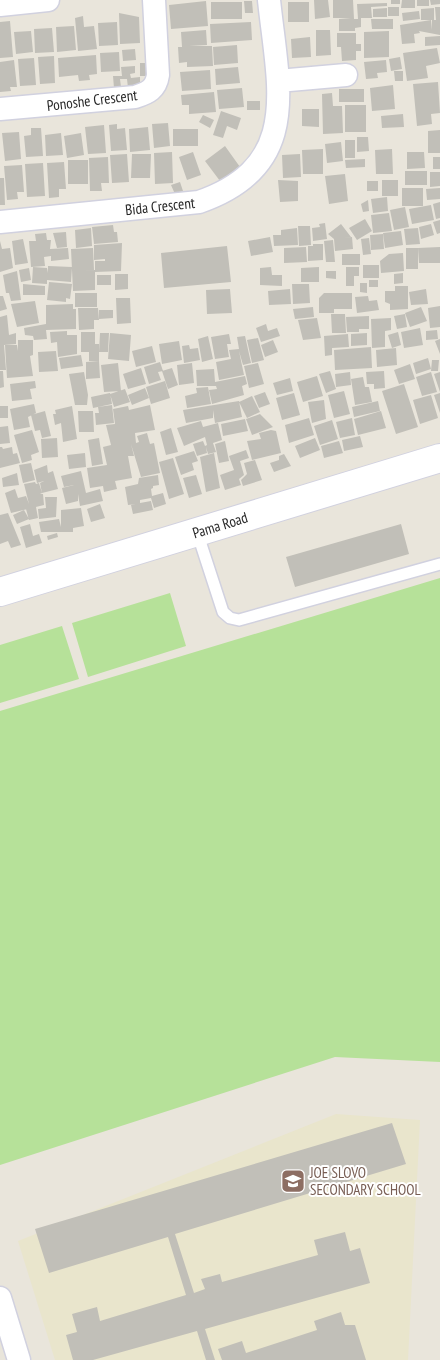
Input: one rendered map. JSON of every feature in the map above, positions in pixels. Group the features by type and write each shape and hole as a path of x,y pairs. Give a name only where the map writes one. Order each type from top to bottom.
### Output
{"street":[{"path":"0,5 48,0"},
{"name":"Ponoshe Crescent","path":"0,109 135,97 149,92 157,84 158,75 154,0"},
{"name":"Bida Crescent","path":"0,222 199,202 223,194 245,180 262,161 274,138 278,115 278,82 269,0"},
{"path":"278,82 346,75"},
{"name":"Pama Road","path":"0,592 440,458"},
{"path":"0,1298 19,1360"}],"lane":[{"path":"197,532 223,612 230,618 239,620 440,564"}],"shaded area":[{"name":"JOE SLOVO SECONDARY SCHOOL","path":"336,1114 420,1120 408,1360 55,1360 18,1241"}],"green space":[{"path":"440,578 440,1062 335,1057 0,1165 0,711"},
{"path":"170,593 186,646 88,677 72,623"},
{"path":"62,626 79,679 0,703 0,645"}],"building":[{"path":"314,0 328,0 330,17 315,19"},
{"path":"333,0 353,0 354,19 358,19 357,4 387,3 387,6 371,7 372,18 361,18 361,27 355,28 355,31 339,31 339,19 351,18 333,18"},
{"path":"391,0 400,0 400,4 391,4"},
{"path":"402,0 415,0 415,8 401,8"},
{"path":"417,0 429,0 429,6 417,6"},
{"path":"430,0 440,0 440,4 431,5"},
{"path":"206,1 208,26 171,29 169,5"},
{"path":"244,1 252,1 253,13 245,13"},
{"path":"211,2 242,2 242,19 211,19"},
{"path":"288,2 309,2 309,22 288,22"},
{"path":"388,7 399,7 399,16 388,16"},
{"path":"435,7 440,7 440,35 419,31 420,33 414,34 415,43 402,44 400,25 431,20 432,30 432,20 436,20"},
{"path":"387,8 387,17 373,17 373,9"},
{"path":"434,8 434,20 421,20 421,9"},
{"path":"419,11 420,19 403,21 402,13"},
{"path":"119,13 139,17 140,43 120,44"},
{"path":"83,16 84,27 94,26 97,49 78,51 75,18"},
{"path":"371,19 393,19 393,29 372,29"},
{"path":"10,21 13,57 0,58 0,22"},
{"path":"117,22 118,45 99,46 98,23"},
{"path":"251,22 252,40 211,43 210,24"},
{"path":"74,26 76,50 57,52 56,27"},
{"path":"52,28 54,52 35,53 34,29"},
{"path":"206,30 207,45 189,46 212,46 213,66 187,67 187,62 179,63 178,47 182,47 181,32"},
{"path":"316,30 330,30 331,55 316,56"},
{"path":"31,31 33,52 16,54 14,32"},
{"path":"389,31 389,57 364,58 364,32"},
{"path":"337,33 356,33 356,44 361,44 361,51 356,51 356,60 342,61 341,47 337,47"},
{"path":"440,36 440,45 425,46 425,37"},
{"path":"310,37 311,57 292,58 291,39"},
{"path":"237,45 238,63 214,65 213,47"},
{"path":"437,48 440,63 426,66 428,78 407,81 403,53"},
{"path":"135,49 136,60 123,61 122,50"},
{"path":"119,52 120,71 101,72 100,53"},
{"path":"96,55 97,74 89,75 90,80 79,81 78,75 59,77 58,58"},
{"path":"54,56 55,83 40,84 38,57"},
{"path":"400,57 402,69 391,71 389,59"},
{"path":"34,58 36,85 20,86 18,59"},
{"path":"14,60 17,87 10,87 11,91 0,92 0,62"},
{"path":"386,60 387,72 377,73 378,78 366,79 364,62"},
{"path":"140,63 151,63 150,76 140,76"},
{"path":"135,66 135,73 130,74 131,78 140,77 140,87 128,88 127,79 120,79 121,87 114,88 113,76 122,76 121,67"},
{"path":"238,67 240,83 216,85 215,69"},
{"path":"210,70 211,89 182,91 180,72"},
{"path":"394,71 403,71 403,81 395,81"},
{"path":"438,82 440,113 431,114 432,124 417,126 413,84"},
{"path":"393,85 395,109 372,111 370,88"},
{"path":"242,88 244,107 219,109 217,90"},
{"path":"339,89 364,89 364,102 339,102"},
{"path":"214,92 216,112 189,114 189,105 182,105 181,95"},
{"path":"332,93 333,106 342,106 343,133 323,134 322,94"},
{"path":"247,101 260,101 260,110 247,110"},
{"path":"345,105 366,105 366,132 345,132"},
{"path":"302,109 319,109 319,127 302,126"},
{"path":"221,111 241,118 237,130 227,126 223,138 213,135"},
{"path":"403,114 404,127 382,128 381,116"},
{"path":"203,115 214,120 210,128 199,122"},
{"path":"168,123 170,146 154,148 152,124"},
{"path":"117,124 117,129 125,128 127,150 111,151 109,125"},
{"path":"104,125 106,153 88,154 85,127"},
{"path":"148,127 150,150 130,152 129,129"},
{"path":"31,128 41,128 43,156 26,157 24,136 31,135"},
{"path":"173,129 198,129 198,146 173,146"},
{"path":"440,130 440,153 428,153 428,131"},
{"path":"19,132 21,159 5,161 2,133"},
{"path":"61,133 63,155 46,156 45,135"},
{"path":"81,133 84,155 67,158 64,136"},
{"path":"357,137 368,137 369,151 357,152"},
{"path":"345,140 355,140 355,158 345,158"},
{"path":"341,142 343,161 327,163 325,144"},
{"path":"225,146 240,167 220,181 205,161"},
{"path":"323,149 323,174 303,174 302,150"},
{"path":"392,149 393,174 376,174 375,150"},
{"path":"172,152 173,183 155,184 154,153"},
{"path":"193,152 201,175 187,180 179,157"},
{"path":"407,152 424,152 425,168 407,169"},
{"path":"127,154 129,182 112,183 110,155"},
{"path":"132,154 151,154 150,178 131,178"},
{"path":"300,154 301,177 283,178 282,155"},
{"path":"108,157 109,183 101,183 102,191 90,191 89,158"},
{"path":"433,157 440,157 440,169 433,169"},
{"path":"365,159 365,167 346,168 345,160"},
{"path":"68,160 88,160 88,184 68,184"},
{"path":"64,162 66,189 59,189 59,197 49,198 47,163"},
{"path":"43,163 45,196 27,197 25,164"},
{"path":"22,165 24,192 17,192 18,199 7,200 4,166"},
{"path":"405,171 427,171 427,185 405,185"},
{"path":"430,172 440,172 440,186 430,187"},
{"path":"345,174 348,201 329,204 325,176"},
{"path":"0,178 4,178 5,205 0,205"},
{"path":"278,180 298,181 298,201 280,202"},
{"path":"382,180 398,180 398,196 382,196"},
{"path":"367,181 378,181 378,191 367,191"},
{"path":"180,182 183,191 175,194 171,185"},
{"path":"402,188 423,188 423,206 402,206"},
{"path":"440,188 440,199 427,200 426,189"},
{"path":"387,197 388,211 373,213 371,199"},
{"path":"368,200 369,211 363,212 361,204"},
{"path":"440,202 440,218 436,219 433,204"},
{"path":"431,205 434,220 412,224 409,209"},
{"path":"405,207 409,227 394,230 390,210"},
{"path":"389,213 392,231 373,233 371,215"},
{"path":"365,219 372,231 357,240 349,228"},
{"path":"440,220 440,233 437,234 433,222"},
{"path":"325,223 327,239 313,241 312,228 320,227 319,224"},
{"path":"341,224 351,237 343,238 352,237 353,249 335,251 334,239 328,234"},
{"path":"431,224 434,235 421,239 419,227"},
{"path":"113,225 114,232 117,232 118,242 94,244 92,227"},
{"path":"298,226 310,226 311,245 299,246"},
{"path":"91,228 92,246 76,248 75,230"},
{"path":"297,228 298,245 274,246 273,235 281,235 281,230"},
{"path":"418,228 420,244 406,245 404,229"},
{"path":"401,231 403,245 385,248 383,233"},
{"path":"66,232 67,247 57,248 53,233"},
{"path":"46,233 47,240 51,240 50,249 68,248 69,259 51,261 51,256 44,257 45,266 31,267 29,241 36,241 35,234"},
{"path":"383,234 384,249 371,250 370,235"},
{"path":"270,237 273,252 251,256 248,241"},
{"path":"369,238 371,254 363,255 361,239"},
{"path":"23,239 28,263 15,265 12,241"},
{"path":"333,240 335,262 326,262 324,241"},
{"path":"0,241 2,249 10,248 13,268 0,272"},
{"path":"122,243 121,271 95,272 95,261 105,261 105,259 94,260 94,245"},
{"path":"313,244 323,244 323,260 308,261 308,246 313,246"},
{"path":"227,246 231,282 164,288 161,253"},
{"path":"306,247 307,262 284,263 284,248"},
{"path":"440,247 440,263 419,263 418,248"},
{"path":"93,248 94,270 76,271 95,270 95,290 73,291 71,249"},
{"path":"406,248 418,248 418,269 406,269"},
{"path":"403,253 404,271 381,273 380,261 389,254"},
{"path":"342,254 360,254 360,265 342,265"},
{"path":"363,265 379,265 379,278 363,278"},
{"path":"48,266 72,267 71,282 47,280 47,284 32,283 33,267 47,268 48,273"},
{"path":"271,267 272,275 282,275 282,286 260,285 260,268"},
{"path":"319,267 319,282 301,282 301,268"},
{"path":"346,267 359,267 359,276 354,276 354,286 346,286"},
{"path":"29,268 31,280 21,282 19,270"},
{"path":"17,271 21,300 11,301 9,293 6,293 3,275"},
{"path":"326,271 336,271 336,279 326,278"},
{"path":"403,273 403,283 394,284 394,274"},
{"path":"115,274 128,274 128,289 115,290"},
{"path":"97,275 111,275 111,285 97,285"},
{"path":"369,280 378,280 378,287 369,287"},
{"path":"49,282 72,284 70,299 66,298 66,302 47,300"},
{"path":"360,283 367,283 367,293 360,292"},
{"path":"23,284 45,286 45,295 23,295"},
{"path":"292,284 309,284 310,303 293,304"},
{"path":"395,286 408,286 408,309 390,310 390,304 385,302 385,291 395,291"},
{"path":"230,289 232,313 207,314 206,290"},
{"path":"290,289 291,304 269,305 268,291"},
{"path":"426,289 428,304 411,305 409,292"},
{"path":"75,293 97,293 97,307 75,307"},
{"path":"324,293 352,293 352,309 334,309 334,313 319,313 319,298"},
{"path":"0,296 3,296 7,309 0,311"},
{"path":"368,296 369,301 377,300 379,310 357,313 355,297"},
{"path":"116,298 130,298 131,323 117,324"},
{"path":"35,301 39,323 17,327 11,304"},
{"path":"73,304 73,309 76,309 76,329 46,330 47,339 34,340 33,336 25,335 24,328 46,324 46,305"},
{"path":"440,306 440,327 430,328 428,308"},
{"path":"313,307 314,317 295,319 293,309"},
{"path":"421,307 427,321 410,327 405,313"},
{"path":"78,308 98,308 99,320 94,320 94,329 79,330"},
{"path":"99,310 113,310 113,318 99,319"},
{"path":"331,314 345,314 346,333 332,333"},
{"path":"405,314 407,327 397,329 394,316"},
{"path":"7,315 9,335 16,333 16,344 4,345 6,370 0,370 0,317"},
{"path":"369,316 369,329 359,329 359,332 347,332 346,317"},
{"path":"317,318 321,338 303,340 298,320"},
{"path":"391,318 391,330 385,331 385,347 372,348 371,319"},
{"path":"266,324 268,331 277,328 280,336 261,342 256,328"},
{"path":"420,328 423,345 404,348 401,332"},
{"path":"437,330 438,339 426,340 426,331"},
{"path":"67,331 67,335 77,335 77,354 58,357 57,342 51,343 50,332"},
{"path":"81,332 95,332 95,344 99,344 99,361 89,361 89,352 81,352"},
{"path":"398,332 401,345 392,348 388,335"},
{"path":"100,333 109,333 108,352 99,352"},
{"path":"110,333 131,335 129,361 108,359"},
{"path":"367,333 367,345 351,346 351,334"},
{"path":"229,334 231,344 227,344 229,357 215,359 211,337"},
{"path":"348,334 349,347 332,348 332,355 325,356 324,336"},
{"path":"208,336 213,359 202,362 198,339"},
{"path":"245,336 251,363 243,365 239,351 244,375 219,380 216,362 231,359 229,350 239,349 237,337"},
{"path":"258,338 264,360 252,363 247,340"},
{"path":"440,339 440,354 435,341"},
{"path":"18,340 33,340 33,355 30,356 33,376 7,378 5,345 17,345 18,351"},
{"path":"273,340 278,352 265,357 261,345"},
{"path":"179,341 182,360 162,364 159,344"},
{"path":"189,345 190,349 198,348 200,360 184,363 182,346"},
{"path":"152,346 156,362 136,367 132,351"},
{"path":"371,347 372,368 335,370 334,350"},
{"path":"396,348 397,365 377,367 376,350"},
{"path":"56,351 58,371 39,372 38,352"},
{"path":"81,355 83,366 61,369 59,358"},
{"path":"428,358 431,369 416,374 413,363"},
{"path":"432,360 439,360 438,371 431,371"},
{"path":"99,361 100,378 86,379 86,362"},
{"path":"160,362 163,371 158,372 161,380 149,384 144,367"},
{"path":"118,363 121,391 104,392 101,365"},
{"path":"192,363 194,383 179,385 177,365"},
{"path":"258,363 264,384 249,388 244,366"},
{"path":"410,364 415,379 399,384 394,370"},
{"path":"141,368 146,384 128,389 123,374"},
{"path":"172,368 178,385 168,389 162,371"},
{"path":"214,369 215,382 245,376 247,384 242,386 244,395 212,404 209,390 217,389 216,386 197,386 196,370"},
{"path":"0,371 3,371 4,387 0,388"},
{"path":"330,371 336,389 326,393 319,374"},
{"path":"384,371 385,388 374,389 374,384 367,384 366,372"},
{"path":"84,372 88,395 87,405 75,405 69,374"},
{"path":"350,372 351,385 336,387 335,374"},
{"path":"431,372 437,392 422,396 416,377"},
{"path":"440,372 440,392 434,374"},
{"path":"317,376 323,396 303,402 297,382"},
{"path":"363,377 365,387 369,387 372,402 355,405 351,379"},
{"path":"290,378 293,391 277,395 273,383"},
{"path":"35,381 36,388 30,389 32,399 12,401 10,384"},
{"path":"165,381 170,398 151,404 146,387"},
{"path":"404,384 418,427 396,434 382,391"},
{"path":"208,387 211,404 187,408 185,396 197,393 196,388"},
{"path":"145,388 149,398 132,405 128,395"},
{"path":"125,389 130,402 114,407 110,394"},
{"path":"344,391 350,414 334,418 328,395"},
{"path":"265,392 270,404 259,408 254,396"},
{"path":"110,393 112,404 93,408 91,397"},
{"path":"294,393 300,415 282,420 276,398"},
{"path":"440,393 440,413 434,395"},
{"path":"431,395 438,418 420,424 413,400"},
{"path":"252,396 260,412 247,418 239,402"},
{"path":"324,400 326,419 312,423 308,402"},
{"path":"239,401 242,417 215,423 213,410 213,418 186,423 183,410"},
{"path":"378,401 380,411 354,417 352,407"},
{"path":"34,404 36,413 28,417 30,427 14,430 10,409"},
{"path":"112,405 114,423 96,425 95,413 99,413 98,407"},
{"path":"150,405 155,430 135,433 136,443 139,442 137,436 147,433 150,444 154,443 160,473 141,477 131,444 134,456 128,456 132,478 115,481 117,489 104,492 103,486 90,488 87,468 107,465 103,447 111,445 106,425 115,424 113,409 128,406 129,410"},
{"path":"0,406 8,406 8,418 0,418"},
{"path":"72,406 77,439 63,442 61,423 55,425 53,414 56,414 55,410"},
{"path":"45,411 51,436 42,438 40,430 35,431 31,415"},
{"path":"78,411 93,411 94,432 79,432"},
{"path":"381,411 386,428 358,435 354,419"},
{"path":"260,414 273,427 252,435 246,419"},
{"path":"309,418 314,435 289,443 285,425"},
{"path":"352,418 355,435 340,438 336,422"},
{"path":"245,419 248,431 223,436 221,424"},
{"path":"332,420 338,439 320,445 314,426"},
{"path":"201,421 203,427 218,423 222,440 213,443 216,452 208,454 206,447 207,453 197,456 193,444 203,441 205,446 207,445 205,437 184,446 177,428"},
{"path":"8,426 10,443 0,444 0,427"},
{"path":"171,428 178,452 166,455 160,432"},
{"path":"32,430 39,452 31,455 32,460 22,463 14,435"},
{"path":"271,430 276,431 281,453 252,460 247,441 261,439 259,433"},
{"path":"360,436 363,447 344,451 342,440"},
{"path":"57,438 58,457 42,458 41,439"},
{"path":"99,438 103,464 92,466 88,440"},
{"path":"315,438 320,450 300,458 295,446"},
{"path":"225,441 229,461 219,463 215,444"},
{"path":"339,441 343,453 324,458 321,446"},
{"path":"0,447 3,449 12,447 13,454 17,453 20,463 0,468"},
{"path":"246,450 249,458 240,461 244,475 239,479 241,485 225,490 220,475 234,470 229,456"},
{"path":"194,451 198,461 192,463 194,470 181,475 175,457"},
{"path":"85,453 86,467 69,469 67,455"},
{"path":"214,453 220,488 206,492 200,457"},
{"path":"284,454 291,466 274,472 270,463 279,460 279,456"},
{"path":"173,458 184,494 169,499 159,462"},
{"path":"255,460 262,480 243,486 241,480 247,474 244,463"},
{"path":"31,463 35,480 23,483 19,465"},
{"path":"47,465 48,473 53,471 58,489 42,493 40,483 44,481 37,483 34,470"},
{"path":"81,471 86,493 100,489 103,501 80,506 78,494 78,501 66,504 62,488 74,485 64,487 61,476"},
{"path":"17,473 19,485 3,487 2,478"},
{"path":"158,475 159,485 153,486 151,489 152,496 163,493 166,504 154,508 151,498 140,500 140,503 151,501 153,510 133,514 131,505 136,504 128,505 125,487 138,484 139,478"},
{"path":"196,475 202,494 189,498 183,478"},
{"path":"35,482 36,484 39,483 44,505 11,513 5,493 15,489 18,498 26,496 29,504 24,484"},
{"path":"45,497 57,497 56,517 39,519 38,509 46,508"},
{"path":"100,504 105,518 91,522 87,509"},
{"path":"36,507 38,518 29,520 26,509"},
{"path":"81,508 84,526 73,528 73,532 41,532 39,522 59,519 61,527 61,510"},
{"path":"24,510 29,519 17,524 13,515"},
{"path":"8,513 21,545 11,548 8,541 0,544 0,515"},
{"path":"30,524 33,536 39,534 42,543 26,548 20,527"},
{"path":"401,524 409,554 295,587 286,557"},
{"path":"57,533 58,537 48,540 47,536"},
{"path":"392,1123 406,1164 175,1234 194,1293 205,1289 201,1279 220,1274 222,1282 318,1255 314,1240 345,1232 350,1251 360,1248 370,1283 205,1329 215,1360 206,1360 197,1331 93,1360 73,1360 66,1335 77,1332 72,1314 97,1307 100,1321 186,1295 168,1237 49,1273 35,1229"},
{"path":"341,1312 345,1325 355,1325 366,1360 222,1360 218,1349 242,1341 246,1353 317,1330 314,1321"}],"place":[{"name":"JOE SLOVO SECONDARY SCHOOL","path":"293,1181"}]}
